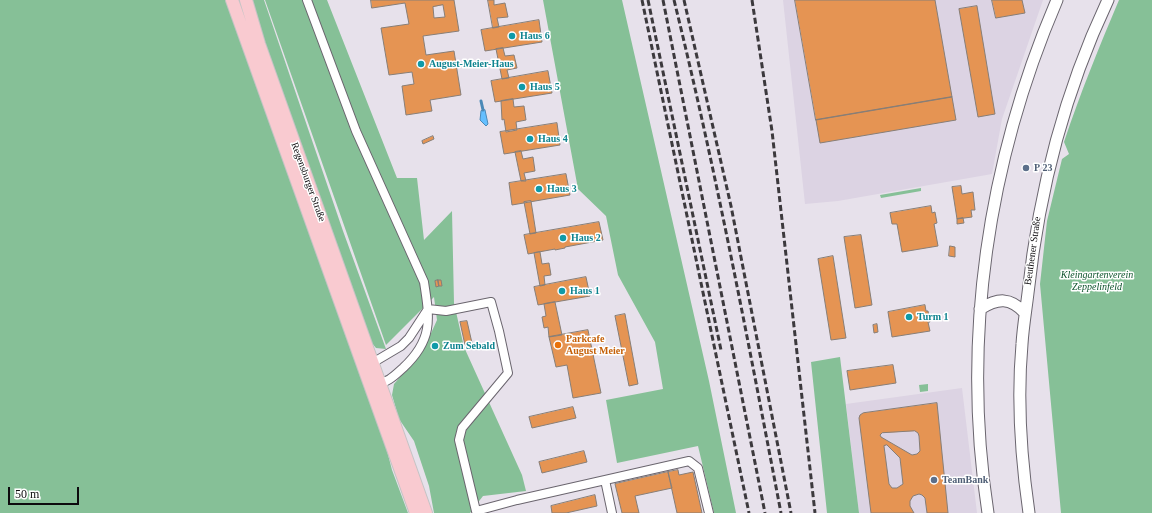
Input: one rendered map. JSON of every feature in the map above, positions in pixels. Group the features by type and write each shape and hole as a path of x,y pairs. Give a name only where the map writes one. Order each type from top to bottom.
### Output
{"main road":[{"path":"232,0 368,366"},
{"name":"Regensburger Straße","path":"246,0 259,44 368,366 426,513"},
{"path":"988,513 979,432 978,375 980,309 990,228 1005,153 1018,104 1029,71 1057,0"},
{"name":"Beuthener Straße","path":"1029,513 1020,393 1025,313 1036,226 1054,146 1079,67 1108,0"},
{"path":"980,309 996,301 1010,301 1019,306 1025,313"},
{"path":"375,384 416,513"}],"street":[{"path":"307,0 356,131 422,277 428,309 429,325 424,341 417,353 395,375 386,381 375,384"},
{"path":"428,309 446,311 491,302 499,331 508,373 462,428 459,440 476,512 689,461 698,468 710,513"},
{"path":"368,366 392,352 405,342 428,309"},
{"path":"605,480 612,513"}],"shaded area":[{"path":"783,0 1043,0 1002,119 992,174 838,201 805,204"},
{"path":"962,388 977,513 859,513 846,404"}],"green space":[{"path":"0,0 228,0 383,435 392,470 408,513 0,513"},
{"path":"250,0 264,0 343,231 386,349 376,348 371,342 255,18"},
{"path":"265,0 327,0 397,178 417,178 424,240 452,211 454,303 464,347 522,475 526,491 483,496 470,513 434,513 429,486 414,441 399,419 392,395 394,384 423,351 437,320 434,297 386,345"},
{"path":"543,0 622,0 709,381 736,513 714,513 698,446 617,463 606,400 663,389 655,342 618,275 606,216 578,189"},
{"name":"Kleingartenverein Zeppelinfeld","path":"1119,0 1152,0 1152,513 1061,513 1040,284 1047,221 1062,159 1069,154 1064,142 1090,71"},
{"path":"921,188 921,191 881,198 880,195"},
{"path":"840,357 859,513 827,513 811,362"},
{"path":"928,384 928,391 920,392 919,385"}],"water":[{"path":"485,110 488,124 486,126 480,120 481,111"}],"building":[{"name":"August-Meier-Haus","path":"371,0 454,0 459,31 423,36 426,55 454,51 461,95 430,100 432,111 406,115 402,86 414,84 412,72 389,75 381,28 409,24 405,3 372,8","holes":["443,5 445,17 434,18 433,7"]},
{"path":"488,0 494,0 494,5 505,3 508,17 497,18 499,27 493,28"},
{"path":"795,0 935,0 952,97 816,120"},
{"path":"992,0 1022,0 1025,13 996,18"},
{"path":"977,6 995,114 978,117 959,9"},
{"name":"Haus 6","path":"539,20 542,42 485,51 481,30"},
{"path":"503,48 505,56 514,55 517,68 507,70 509,78 502,79 496,49"},
{"name":"Haus 5","path":"548,71 552,93 495,102 491,81"},
{"path":"952,97 956,120 820,143 816,120"},
{"path":"513,99 514,107 524,106 526,120 516,122 517,130 506,132 504,119 502,120 501,101"},
{"name":"Haus 4","path":"557,123 560,145 504,154 500,132"},
{"path":"433,136 434,139 423,144 422,141"},
{"path":"521,151 523,159 533,157 535,171 524,173 526,181 521,181 515,152"},
{"name":"Haus 3","path":"566,174 570,195 512,205 509,183"},
{"path":"961,186 962,194 973,192 975,210 971,210 972,217 957,219 952,187"},
{"path":"531,201 536,233 530,234 524,202"},
{"path":"931,206 932,213 935,212 937,223 934,224 938,246 902,252 897,224 892,224 890,213"},
{"path":"963,218 964,223 957,224 957,219"},
{"name":"Haus 2","path":"599,222 603,240 528,254 524,235"},
{"path":"861,235 872,305 855,308 844,237"},
{"path":"950,246 955,247 955,257 949,256"},
{"path":"540,252 542,264 549,263 551,275 544,276 545,285 540,286 534,253"},
{"path":"833,256 846,338 831,340 818,259"},
{"name":"Haus 1","path":"586,277 590,296 538,305 534,287"},
{"path":"438,280 441,280 442,286 439,286"},
{"path":"438,280 439,286 436,287 435,281"},
{"path":"555,302 562,335 549,337 548,327 544,328 542,317 546,316 544,304"},
{"name":"Turm 1","path":"925,305 926,311 928,311 930,331 892,337 888,312"},
{"path":"625,314 638,384 629,386 615,316"},
{"path":"467,321 472,343 465,345 460,322"},
{"path":"877,324 878,332 874,333 873,325"},
{"path":"588,330 601,393 573,398 567,365 556,367 549,337"},
{"path":"893,365 896,383 850,390 847,371"},
{"path":"937,403 948,513 927,513 925,498 919,494 913,496 910,501 910,506 914,513 871,513 859,418 863,413","holes":["915,431 919,436 920,451 917,454 912,455 880,435 882,433","887,445 900,458 903,484 897,488 892,488 889,484 884,446"]},
{"path":"573,407 576,418 532,428 529,417"},
{"path":"584,451 587,462 542,473 539,462"},
{"path":"678,470 679,475 693,472 702,513 677,513 668,472"},
{"path":"668,472 672,488 635,496 639,513 622,513 615,484"},
{"path":"595,495 597,506 566,513 552,513 551,506"}],"waterway":[{"path":"481,101 483,110"}],"railway":[{"path":"642,0 749,513"},
{"path":"648,0 721,350"},
{"path":"663,0 765,513"},
{"path":"674,0 718,192 781,513"},
{"path":"684,0 731,206 791,513"},
{"path":"752,0 772,131 815,513"}],"place":[{"name":"Haus 6","path":"512,36"},
{"name":"August-Meier-Haus","path":"421,64"},
{"name":"Haus 5","path":"522,87"},
{"name":"Haus 4","path":"530,139"},
{"name":"P 23","path":"1026,168"},
{"name":"Haus 3","path":"539,189"},
{"name":"Haus 2","path":"563,238"},
{"name":"Haus 1","path":"562,291"},
{"name":"Turm 1","path":"909,317"},
{"name":"Parkcafe August Meier","path":"558,345"},
{"name":"Zum Sebald","path":"435,346"},
{"name":"TeamBank","path":"934,480"}]}
